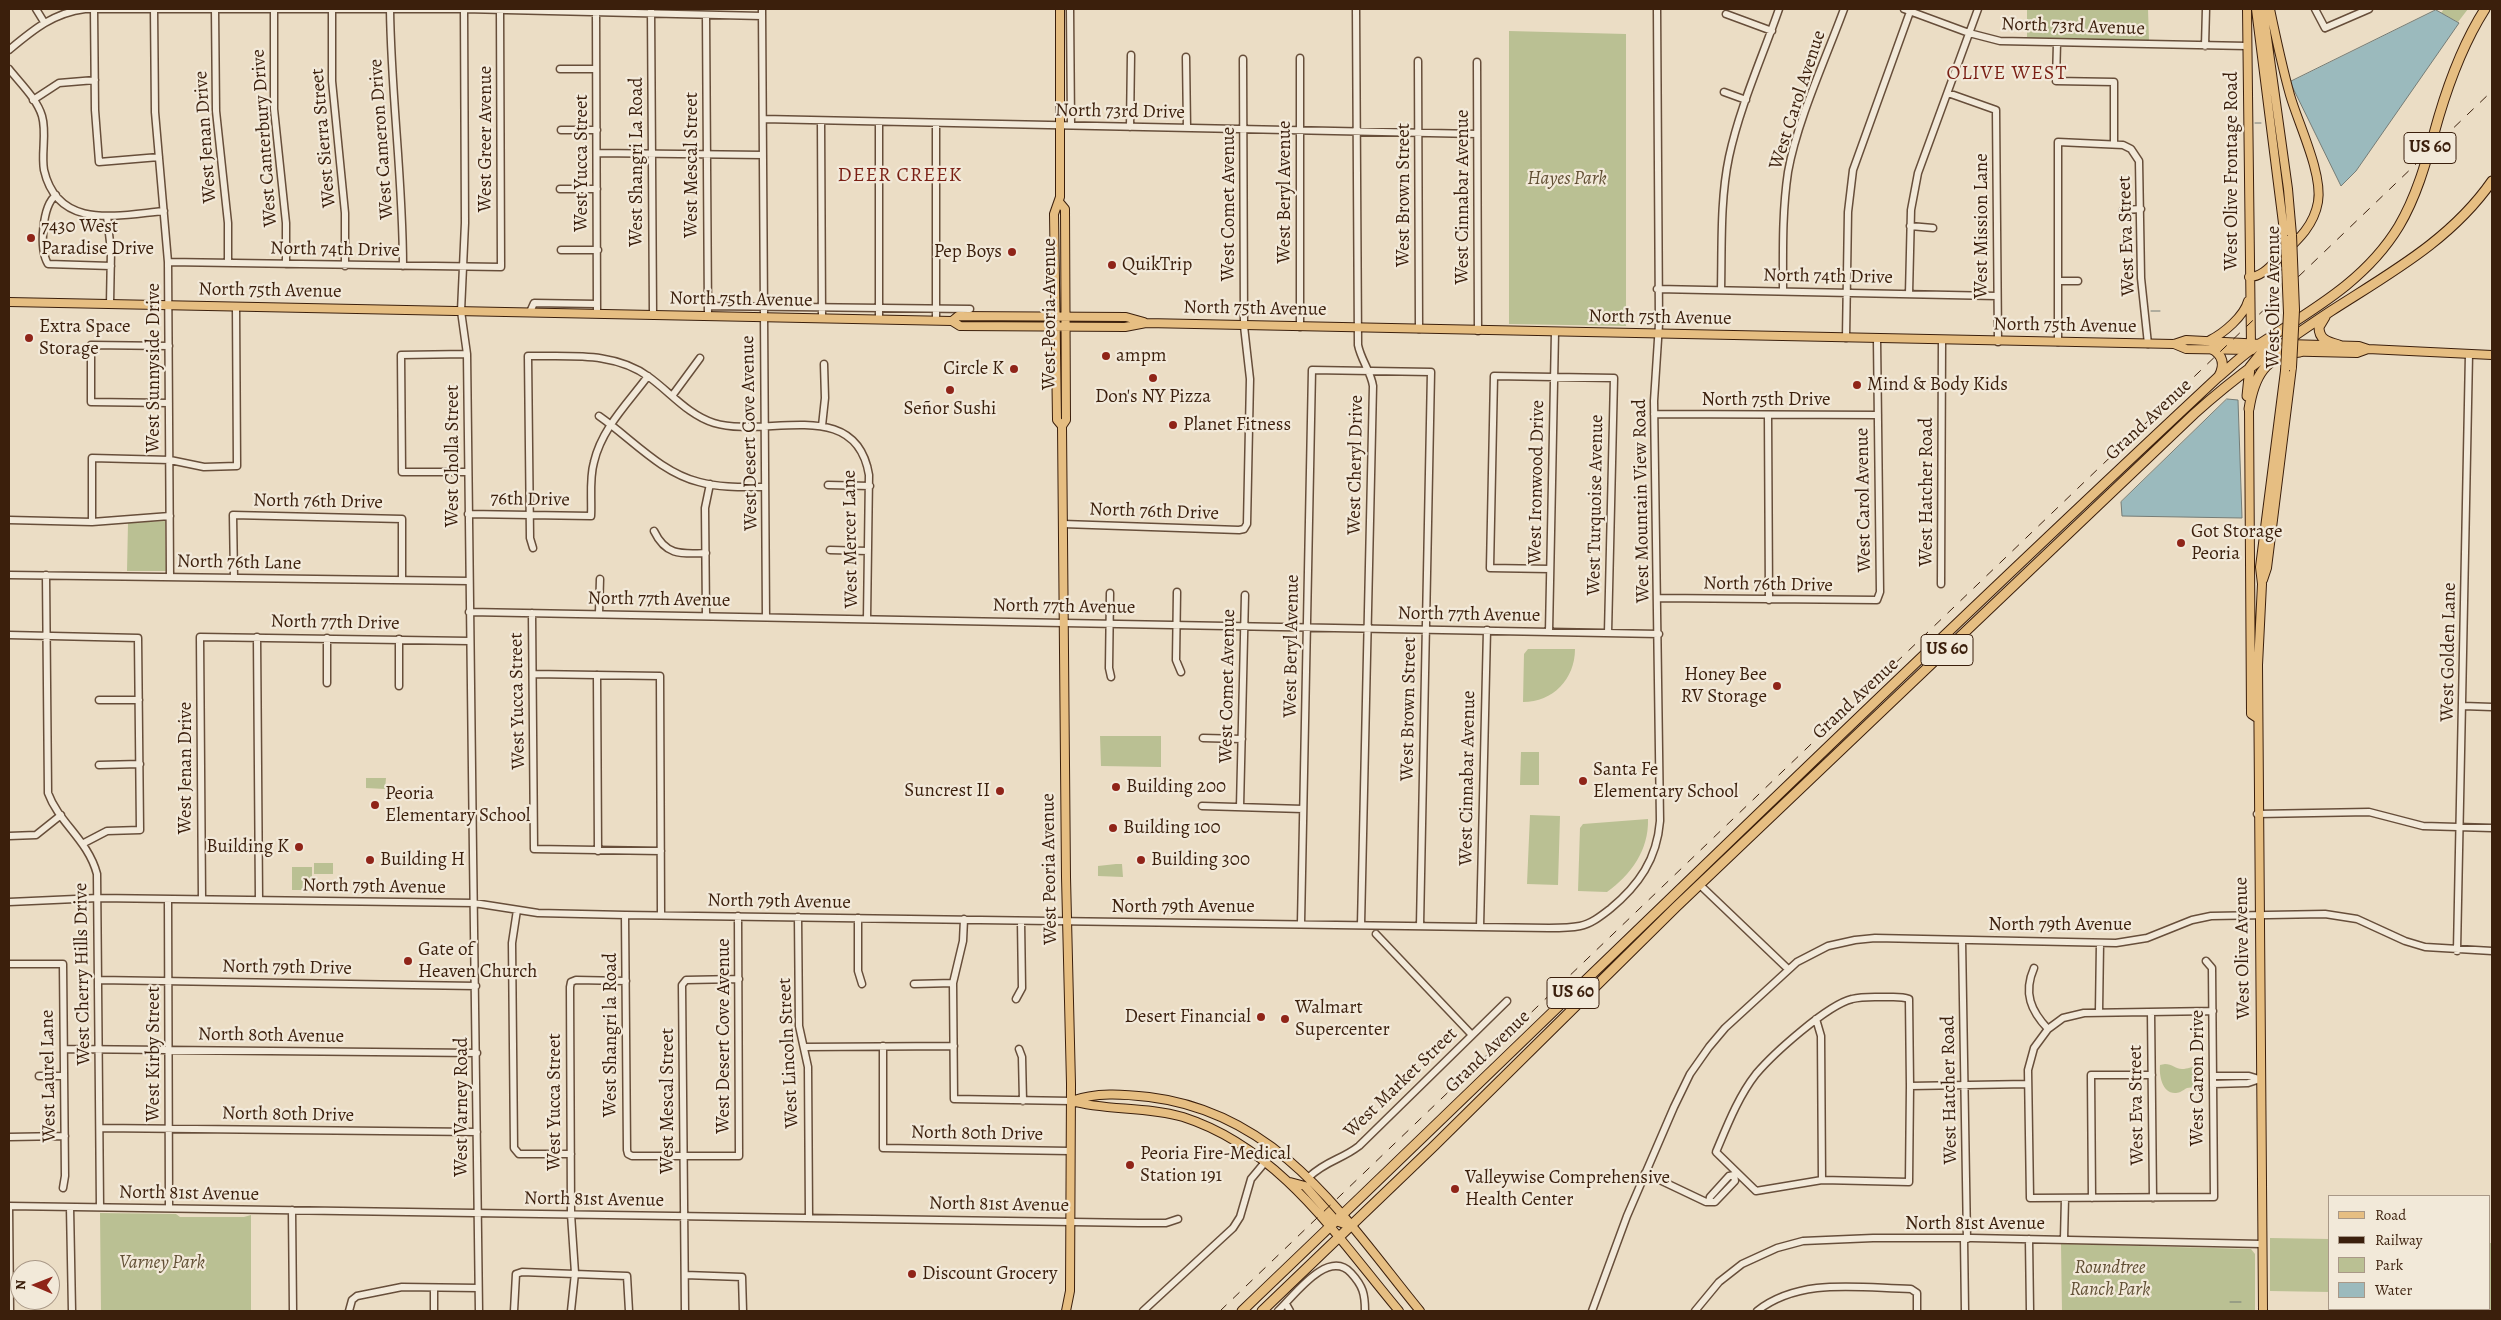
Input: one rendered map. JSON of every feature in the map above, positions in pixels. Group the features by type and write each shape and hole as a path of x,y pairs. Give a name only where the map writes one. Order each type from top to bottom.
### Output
{"highway":[{"name":"US 60","path":"2261,347 2319,307 2358,275 2380,252 2399,226 2420,180 2455,69 2485,9"},
{"name":"Grand Avenue","path":"1242,1311 1734,836 2217,378 2261,347 2281,344 2442,238 2471,209 2492,181"},
{"path":"2330,312 2321,322 2320,333 2324,339 2339,345"},
{"path":"2210,345 2222,360 2222,370 2217,378"},
{"name":"Grand Avenue","path":"1262,1311 1700,885 2222,389 2250,367 2261,347"},
{"path":"2242,373 2261,347"},
{"path":"2250,409 2253,388 2263,369 2284,355 2300,352"},
{"path":"2247,396 2250,367"},
{"path":"2222,389 2236,386 2243,389 2250,409"},
{"path":"1937,645 1944,653"}],"main road":[{"name":"West Peoria Avenue","path":"1060,9 1060,203 1054,214 1054,315 1056,420 1062,426"},
{"name":"West Olive Frontage Road","path":"2247,9 2249,297 2261,347"},
{"name":"West Olive Avenue","path":"2256,9 2288,237"},
{"name":"West Olive Avenue","path":"2263,9 2288,189 2289,369 2266,514 2260,567 2262,584 2251,714 2257,718 2263,1311"},
{"path":"2249,277 2259,276 2299,239 2314,216 2318,201 2317,176 2290,95 2270,9"},
{"name":"West Peoria Avenue","path":"1060,203 1065,209 1066,233 1066,420 1062,426 1067,922 1071,1100 1070,1292 1066,1311"},
{"path":"1054,233 1066,233"},
{"path":"2210,345 2245,310 2249,297"},
{"name":"North 75th Avenue","path":"9,302 879,318 952,321 960,326 1125,328 1146,323"},
{"name":"North 75th Avenue","path":"952,321 958,316 1066,315 1126,317 1146,323 1244,326 2174,344 2186,349 2210,345 2261,347 2300,352 2357,353 2368,349"},
{"path":"960,326 964,323 978,320 979,316"},
{"name":"North 75th Avenue","path":"2281,344 2359,346 2368,349 2492,355"},
{"path":"2250,409 2254,693"},
{"path":"1071,1100 1087,1095 1156,1098 1187,1104 1228,1120 1270,1143 1309,1177 1336,1221 1338,1238 1399,1311"},
{"path":"1071,1100 1087,1105 1130,1107 1172,1114 1221,1133 1266,1161 1336,1221 1350,1226 1420,1311"},
{"path":"1221,1133 1228,1120"}],"street":[{"path":"36,9 44,22"},
{"path":"94,9 99,162 159,157"},
{"path":"9,50 44,22 66,12 94,9 464,9 596,12 651,11 706,15 762,12"},
{"name":"West Sunnyside Drive","path":"154,9 155,112 168,262 170,577"},
{"name":"West Jenan Drive","path":"215,9 216,110 228,223 228,263"},
{"name":"West Canterbury Drive","path":"274,9 273,86 286,223 286,264"},
{"name":"West Sierra Street","path":"332,9 332,81 345,214 344,266"},
{"name":"West Cameron Drive","path":"390,9 393,100 403,224 403,266"},
{"name":"West Cholla Street","path":"464,9 463,267 461,310 467,354 468,581 474,903"},
{"path":"1070,9 1071,126"},
{"name":"West Cheryl Drive","path":"1356,9 1360,354 1373,386 1366,628 1361,924"},
{"name":"West Mountain View Road","path":"1549,928 1580,926 1597,918 1638,882 1648,869 1655,852 1660,821 1659,634 1654,414 1659,335 1657,289 1657,9"},
{"path":"1721,290 1725,178 1734,136 1779,9"},
{"name":"West Carol Avenue","path":"1783,291 1784,209 1788,171 1802,125 1844,9"},
{"path":"1909,294 1910,226 1913,195 1918,173 1978,9"},
{"path":"2206,9 2206,46"},
{"path":"2315,9 2326,28 2369,9"},
{"name":"West Greer Avenue","path":"500,10 501,267"},
{"path":"1846,338 1848,212 1853,170 1908,10"},
{"name":"North 73rd Avenue","path":"1908,10 1969,33 2000,41 2247,46"},
{"name":"West Shangri La Road","path":"651,11 653,314"},
{"name":"West Yucca Street","path":"596,12 597,313"},
{"name":"West Desert Cove Avenue","path":"762,12 766,617"},
{"path":"1726,14 1772,31"},
{"name":"West Mescal Street","path":"706,15 708,315"},
{"path":"2057,43 2056,81 2114,82 2114,143 2058,142 2058,342"},
{"path":"1130,127 1131,55"},
{"path":"1186,57 1187,128"},
{"name":"West Beryl Avenue","path":"1300,58 1300,327"},
{"name":"West Comet Avenue","path":"1244,59 1244,326 1250,379 1247,524 1244,529"},
{"name":"West Brown Street","path":"1418,61 1419,329"},
{"name":"West Cinnabar Avenue","path":"1477,62 1478,331"},
{"path":"9,69 33,100 42,117 44,170 56,195 68,206 82,214 107,216 164,211"},
{"path":"560,69 596,69"},
{"path":"33,100 59,83 95,80"},
{"path":"1724,92 1746,100"},
{"name":"West Mission Lane","path":"1948,93 1996,110 1998,342"},
{"name":"North 73rd Drive","path":"763,119 1477,134"},
{"path":"821,120 822,318"},
{"path":"879,122 879,318"},
{"path":"936,123 936,320"},
{"path":"561,130 597,130"},
{"name":"West Eva Street","path":"2114,143 2131,149 2140,161 2141,278 2148,344"},
{"path":"597,153 763,155"},
{"path":"560,189 597,189"},
{"path":"56,195 48,202 44,213 45,257 48,264 111,266"},
{"path":"2123,210 2141,209"},
{"path":"107,216 111,266 110,304"},
{"path":"1910,226 1933,228"},
{"path":"561,250 598,250"},
{"name":"North 74th Drive","path":"168,262 501,267"},
{"path":"2058,281 2078,281"},
{"name":"North 74th Drive","path":"1657,289 1997,296"},
{"name":"North 75th Avenue","path":"530,312 534,303 597,304"},
{"name":"North 75th Avenue","path":"708,306 970,309"},
{"path":"92,522 92,458 170,460 204,467 237,466 236,307"},
{"name":"West Ironwood Drive","path":"1549,632 1555,332"},
{"name":"West Carol Avenue","path":"1877,600 1880,592 1878,339"},
{"name":"West Hatcher Road","path":"1942,340 1942,584"},
{"path":"168,346 91,345 91,402 169,403"},
{"path":"467,354 401,355 402,472 467,472"},
{"name":"West Golden Lane","path":"2457,951 2469,354"},
{"path":"533,548 530,515 528,356 603,358 631,366 648,376 701,417 717,424 764,426 822,426 824,364"},
{"path":"672,396 700,358"},
{"name":"West Beryl Avenue","path":"1301,923 1312,370 1368,371"},
{"name":"West Brown Street","path":"1368,371 1431,372 1420,926"},
{"path":"611,424 648,376"},
{"path":"1550,569 1490,568 1494,376 1554,377"},
{"name":"West Turquoise Avenue","path":"1554,377 1614,378 1608,633"},
{"name":"North 75th Drive","path":"1654,414 1878,415"},
{"path":"1768,415 1769,600"},
{"path":"599,416 664,466 687,478 710,484 765,487"},
{"name":"76th Drive","path":"468,514 591,516 594,462 602,440 611,424"},
{"name":"West Mercer Lane","path":"822,426 843,433 855,444 868,468 870,486 867,619"},
{"path":"706,615 705,501 710,484"},
{"path":"828,486 870,486"},
{"name":"North 76th Drive","path":"234,578 233,515 402,519 402,580"},
{"path":"9,520 92,522 170,516"},
{"name":"North 76th Drive","path":"1063,524 1244,529"},
{"path":"654,531 662,545 668,550 683,554 706,554"},
{"path":"830,550 868,551"},
{"name":"North 76th Lane","path":"9,575 468,581"},
{"name":"West Cherry Hills Drive","path":"46,575 47,782 51,799 61,815 84,843 95,866 98,898 100,1207"},
{"path":"599,613 600,579"},
{"path":"1177,592 1176,660 1181,672"},
{"path":"1110,593 1111,677"},
{"name":"West Comet Avenue","path":"1240,807 1245,595"},
{"name":"North 76th Drive","path":"1658,598 1877,600"},
{"name":"North 77th Avenue","path":"469,612 1659,634"},
{"name":"West Yucca Street","path":"532,613 534,849 598,851"},
{"name":"West Cinnabar Avenue","path":"1480,927 1486,630"},
{"path":"9,635 138,638 140,830 102,832 84,843"},
{"name":"West Jenan Drive","path":"200,636 202,899"},
{"name":"North 77th Drive","path":"200,636 469,641"},
{"path":"257,637 259,900"},
{"path":"327,638 327,683"},
{"path":"399,639 399,686"},
{"path":"533,674 660,676 661,915"},
{"path":"597,675 598,851 661,851"},
{"path":"99,700 139,700"},
{"path":"2463,706 2492,707"},
{"path":"1203,738 1242,739"},
{"path":"99,765 140,764"},
{"path":"1202,806 1303,809"},
{"path":"2257,814 2369,812 2424,826 2492,828"},
{"path":"9,836 36,835 61,815"},
{"path":"1700,885 1788,969"},
{"name":"North 79th Avenue","path":"9,902 98,898 474,903 546,913 625,915 1067,922 1301,923 1549,928"},
{"name":"West Kirby Street","path":"168,899 169,1208"},
{"name":"West Varney Road","path":"474,903 479,1311"},
{"path":"517,910 512,948 516,1152 519,1154 571,1154"},
{"name":"West Shangri la Road","path":"625,915 628,1154 684,1156"},
{"name":"North 79th Avenue","path":"1592,1311 1645,1173 1680,1095 1702,1056 1725,1028 1788,969 1828,946 1874,938 2100,944 2147,938 2192,920 2211,916 2343,915 2367,922 2417,946 2457,951 2492,951"},
{"name":"West Desert Cove Avenue","path":"684,1156 739,1156 738,916"},
{"name":"West Lincoln Street","path":"798,917 799,1026 808,1067 809,1218"},
{"path":"858,918 858,971 862,984"},
{"path":"964,919 963,941 953,983 954,1100 1071,1100"},
{"path":"1016,999 1022,988 1021,921"},
{"path":"1376,934 1472,1035"},
{"name":"West Hatcher Road","path":"1962,940 1965,1085 1965,1311"},
{"path":"2099,1012 2100,944"},
{"name":"West Caron Drive","path":"2153,1198 2214,1197 2212,968 2206,961"},
{"name":"West Laurel Lane","path":"9,964 63,964 65,1136 65,1176 63,1188"},
{"path":"2034,968 2028,989 2029,1004 2048,1030"},
{"name":"West Mescal Street","path":"686,1311 683,981 739,979"},
{"name":"North 79th Drive","path":"98,980 476,986"},
{"name":"West Yucca Street","path":"571,1311 575,1273 571,1214 571,982 626,981"},
{"path":"914,984 953,983"},
{"path":"1871,997 1903,997 1909,999 1908,1182 1822,1180 1756,1191 1736,1174 1716,1152 1737,1104 1756,1074 1816,1019 1851,999 1871,997"},
{"name":"West Market Street","path":"1309,1177 1326,1162 1348,1154 1359,1146 1507,1001"},
{"path":"2153,1198 2030,1198 2028,1084 2030,1058 2038,1042 2048,1030 2063,1018 2099,1012 2213,1011"},
{"name":"West Eva Street","path":"2151,1012 2153,1198"},
{"path":"1816,1019 1821,1036 1822,1180"},
{"name":"North 80th Drive","path":"883,1046 883,1148 1070,1150"},
{"path":"804,1047 954,1046"},
{"name":"North 80th Avenue","path":"64,1049 477,1053"},
{"path":"1018,1049 1022,1057 1023,1101"},
{"path":"2092,1198 2091,1076 2152,1075"},
{"path":"39,1076 64,1076"},
{"path":"2213,1076 2249,1076 2260,1079"},
{"path":"2213,1084 2248,1084 2260,1079"},
{"path":"1910,1086 2028,1084"},
{"name":"North 80th Drive","path":"100,1128 477,1132"},
{"path":"9,1137 65,1136"},
{"path":"1143,1311 1233,1228 1240,1217 1251,1179 1266,1161"},
{"path":"1645,1173 1709,1202 1715,1202 1735,1181 1736,1174"},
{"path":"2064,1239 2065,1198"},
{"path":"9,1206 10,1311"},
{"name":"North 81st Avenue","path":"9,1206 1166,1223 1178,1218"},
{"path":"70,1207 72,1311"},
{"path":"292,1210 292,1311"},
{"name":"North 81st Avenue","path":"1695,1311 1719,1282 1742,1264 1764,1252 1790,1244 1873,1238 2064,1239 2262,1244"},
{"path":"2029,1239 2030,1311"},
{"path":"1278,1311 1318,1272 1329,1266 1346,1268 1364,1291 1365,1311"},
{"path":"514,1311 516,1274 522,1272 627,1276 628,1311"},
{"path":"685,1275 742,1277 743,1311"},
{"path":"349,1311 352,1300 363,1294 402,1287 478,1288"},
{"path":"434,1288 434,1311"},
{"path":"1757,1311 1780,1297 1807,1288 1915,1290 1917,1311"},
{"path":"1286,1304 1290,1311"}],"green space":[{"path":"2027,9 2148,9 2149,40 2027,38"},
{"path":"2444,9 2468,9 2458,22 2441,13"},
{"name":"Hayes Park","path":"1509,31 1626,34 1626,326 1509,324"},
{"path":"165,521 166,571 127,571 128,523"},
{"path":"1528,649 1575,649 1571,670 1560,687 1544,698 1523,702 1524,654"},
{"path":"1100,736 1161,736 1161,767 1101,766"},
{"path":"1521,752 1539,752 1539,785 1520,785"},
{"path":"366,778 386,778 385,789 366,788"},
{"path":"1530,815 1560,816 1558,885 1527,884"},
{"path":"1648,819 1648,830 1642,851 1624,878 1607,892 1578,891 1580,828 1583,824"},
{"path":"314,863 333,863 333,874 314,874"},
{"path":"1122,864 1123,877 1098,876 1098,866"},
{"path":"292,867 312,867 312,890 292,890"},
{"path":"2165,1064 2182,1069 2194,1066 2199,1067 2205,1072 2202,1086 2187,1088 2177,1093 2167,1090 2162,1083 2160,1074 2160,1065"},
{"name":"Varney Park","path":"100,1213 176,1214 180,1217 244,1217 251,1215 251,1311 101,1311"},
{"path":"2270,1238 2328,1239 2328,1292 2270,1291"},
{"path":"2492,1243 2492,1311 2371,1311 2491,1310"},
{"name":"Roundtree Ranch Park","path":"2061,1244 2251,1249 2255,1254 2255,1311 2062,1311"}],"water":[{"path":"2436,10 2459,23 2356,171 2341,186 2290,82"},
{"path":"2227,399 2238,400 2242,518 2122,516 2121,502"}],"waterway":[{"path":"2255,123 2261,123"},
{"path":"2151,311 2160,311"},
{"path":"2230,1302 2241,1302"}],"railway":[{"path":"1220,1311 2492,91"}],"place":[{"name":"7430 West Paradise Drive","path":"31,238"},
{"name":"Pep Boys","path":"1012,252"},
{"name":"QuikTrip","path":"1112,265"},
{"name":"Extra Space Storage","path":"29,338"},
{"name":"ampm","path":"1106,356"},
{"name":"Circle K","path":"1014,369"},
{"name":"Don's NY Pizza","path":"1153,378"},
{"name":"Mind & Body Kids","path":"1857,385"},
{"name":"Señor Sushi","path":"950,390"},
{"name":"Planet Fitness","path":"1173,425"},
{"name":"Got Storage Peoria","path":"2181,543"},
{"name":"Honey Bee RV Storage","path":"1777,686"},
{"name":"Santa Fe Elementary School","path":"1583,781"},
{"name":"Building 200","path":"1116,787"},
{"name":"Suncrest II","path":"1000,791"},
{"name":"Peoria Elementary School","path":"375,805"},
{"name":"Building 100","path":"1113,828"},
{"name":"Building K","path":"299,847"},
{"name":"Building H","path":"370,860"},
{"name":"Building 300","path":"1141,860"},
{"name":"Gate of Heaven Church","path":"408,961"},
{"name":"Desert Financial","path":"1261,1017"},
{"name":"Walmart Supercenter","path":"1285,1019"},
{"name":"Peoria Fire-Medical Station 191","path":"1130,1165"},
{"name":"Valleywise Comprehensive Health Center","path":"1455,1189"},
{"name":"Discount Grocery","path":"912,1274"}],"district":[{"name":"OLIVE WEST","path":"2007,74"},
{"name":"DEER CREEK","path":"900,176"}]}
